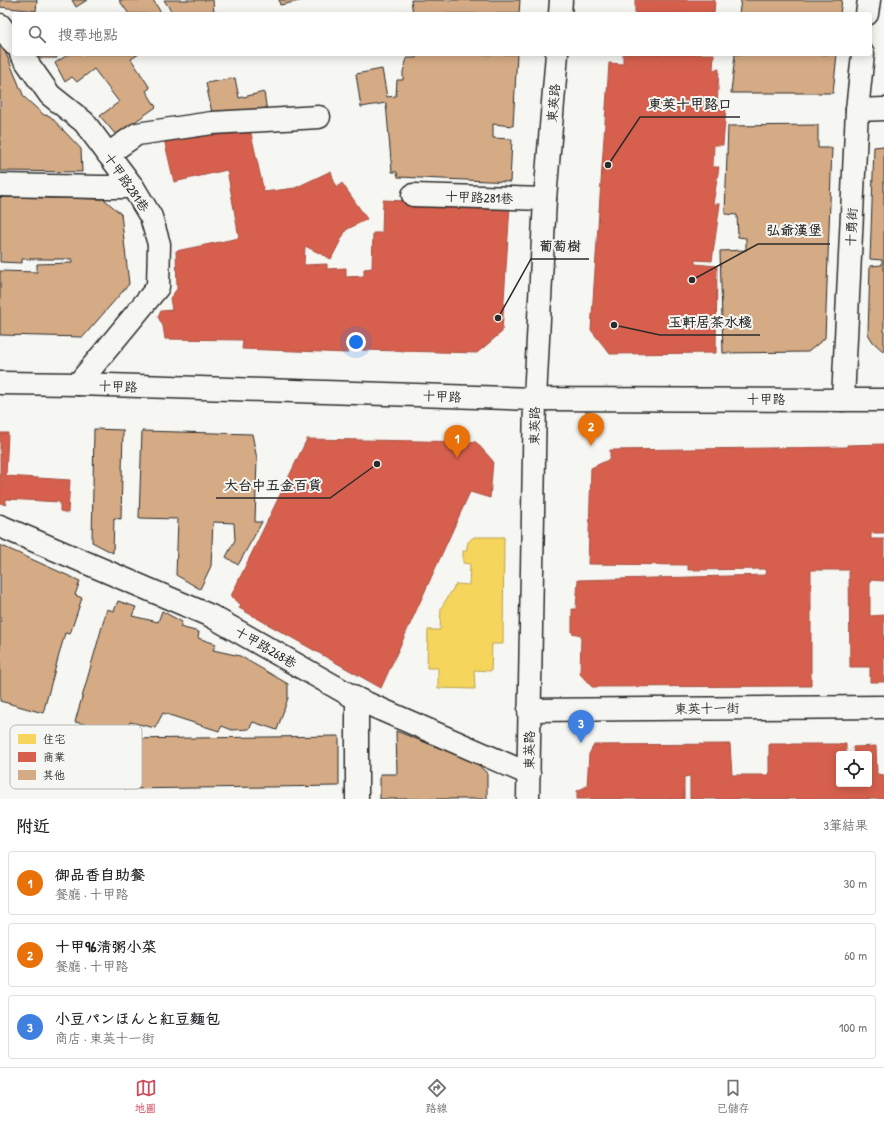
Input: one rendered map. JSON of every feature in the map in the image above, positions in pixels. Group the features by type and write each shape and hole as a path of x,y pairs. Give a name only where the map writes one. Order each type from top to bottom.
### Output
{"street":[{"path":"560,12 561,0"},
{"path":"867,12 869,0"},
{"path":"0,25 12,41"},
{"name":"十甲路281巷","path":"22,56 50,95 84,122 133,187 151,217 159,244 158,287 78,384"},
{"name":"東英路","path":"528,799 535,399 545,199 556,56"},
{"name":"十勇街","path":"843,400 858,110 863,56"},
{"path":"858,110 884,109"},
{"path":"108,154 138,134 212,123 319,117"},
{"path":"0,185 133,187"},
{"name":"十甲路281巷","path":"413,195 545,199"},
{"name":"十甲路","path":"0,383 78,384 535,399 884,400"},
{"name":"十甲路268巷","path":"0,526 211,616 357,699 529,774"},
{"path":"357,699 358,799"},
{"name":"東英十一街","path":"529,710 884,707"}],"building: 住宅":[{"path":"474,537 504,537 503,644 492,644 491,671 474,670 475,689 438,688 438,668 427,668 428,630 440,630 441,608 456,584 469,585 470,564 463,563 463,551 466,551 468,542"}],"building: 商業":[{"path":"635,0 715,0 714,12 635,12"},
{"path":"623,56 714,56 713,70 719,69 717,108 726,108 723,145 714,145 713,167 719,167 713,204 720,204 712,261 695,260 695,264 717,266 716,353 610,354 591,330 609,63 623,64"},
{"path":"214,127 217,135 250,129 264,192 295,188 331,171 336,188 342,183 367,219 346,230 331,259 305,246 304,265 327,264 327,269 346,268 346,277 364,276 364,269 372,268 373,233 382,233 383,200 510,205 502,332 477,353 362,350 362,345 348,345 348,353 242,349 243,340 165,339 163,326 158,317 161,311 172,310 170,298 177,289 176,251 239,238 227,170 174,182 163,135"},
{"path":"0,433 8,433 6,476 70,480 68,513 60,511 60,502 6,499 6,505 0,503"},
{"path":"307,439 476,442 493,461 490,498 470,492 381,688 239,608 241,605 231,596"},
{"path":"884,444 884,533 871,533 871,539 884,539 884,581 870,580 870,616 884,615 884,682 870,682 870,667 850,667 849,570 811,570 811,686 592,687 580,674 581,635 572,633 572,609 576,609 578,580 766,575 766,569 688,570 688,565 588,564 591,468 610,459 610,450 847,447 847,445"},
{"path":"730,744 732,775 769,775 769,744 846,744 846,751 836,751 836,787 872,787 872,751 854,751 853,747 876,746 877,774 884,775 884,799 690,799 690,776 684,777 684,799 577,799 577,791 587,786 589,754 594,745"}],"building: 其他":[{"path":"0,0 37,0 36,11 0,7"},
{"path":"72,0 87,0 76,7"},
{"path":"119,0 153,0 161,12 128,12"},
{"path":"164,0 213,0 214,12 172,12"},
{"path":"279,0 304,0 280,5"},
{"path":"411,0 520,0 519,12 413,12"},
{"path":"741,0 842,0 840,12 739,12"},
{"path":"0,43 2,44 24,97 44,115 50,116 81,149 82,172 0,171"},
{"path":"39,56 56,56 57,58 40,58"},
{"path":"66,56 136,56 131,59 150,88 146,91 156,107 116,135 100,116 119,102 94,69 77,82 72,77 65,82 55,63"},
{"path":"416,56 517,56 513,126 493,124 493,138 512,139 510,182 398,177 397,172 392,172 386,103 361,107 356,74 382,69 387,97 396,96 397,80 403,80 403,72 407,58 416,58"},
{"path":"735,56 837,56 833,93 731,93"},
{"path":"235,78 239,98 264,92 267,112 213,118 206,83"},
{"path":"818,125 818,148 832,148 825,338 808,352 723,353 720,251 746,250 746,238 738,237 737,215 725,214 728,126"},
{"path":"884,146 883,351 873,342 868,334 870,266 882,265 882,260 870,259 874,147"},
{"path":"0,197 104,199 121,214 129,284 83,337 0,335 0,271 37,272 37,264 72,263 72,259 22,259 22,263 0,262"},
{"path":"94,429 123,430 121,519 114,518 113,553 92,542"},
{"path":"142,431 252,434 257,459 255,522 262,522 238,565 226,557 235,540 234,523 213,522 211,566 200,589 176,575 178,519 139,518"},
{"path":"0,545 80,581 75,595 82,598 70,634 65,633 43,713 0,701"},
{"path":"118,601 136,607 132,616 158,622 162,611 182,622 180,627 199,632 198,638 216,644 213,650 240,656 288,684 288,698 277,730 253,722 249,729 232,730 222,726 219,731 163,713 155,728 130,722 129,725 89,725 75,722 107,609 114,611"},
{"path":"396,731 475,762 487,773 487,799 380,799 380,774 397,774"},
{"path":"339,736 339,786 142,789 142,739"}],"place":[{"name":"東英十甲路口","path":"608,165"},
{"name":"弘爺漢堡","path":"692,280"},
{"name":"葡萄樹","path":"498,318"},
{"name":"玉軒居茶水棧","path":"614,325"},
{"name":"十甲96清粥小菜","path":"591,446"},
{"name":"御品香自助餐","path":"457,458"},
{"name":"大台中五金百貨","path":"377,464"},
{"name":"小豆パンほんと紅豆麵包","path":"581,743"}]}
